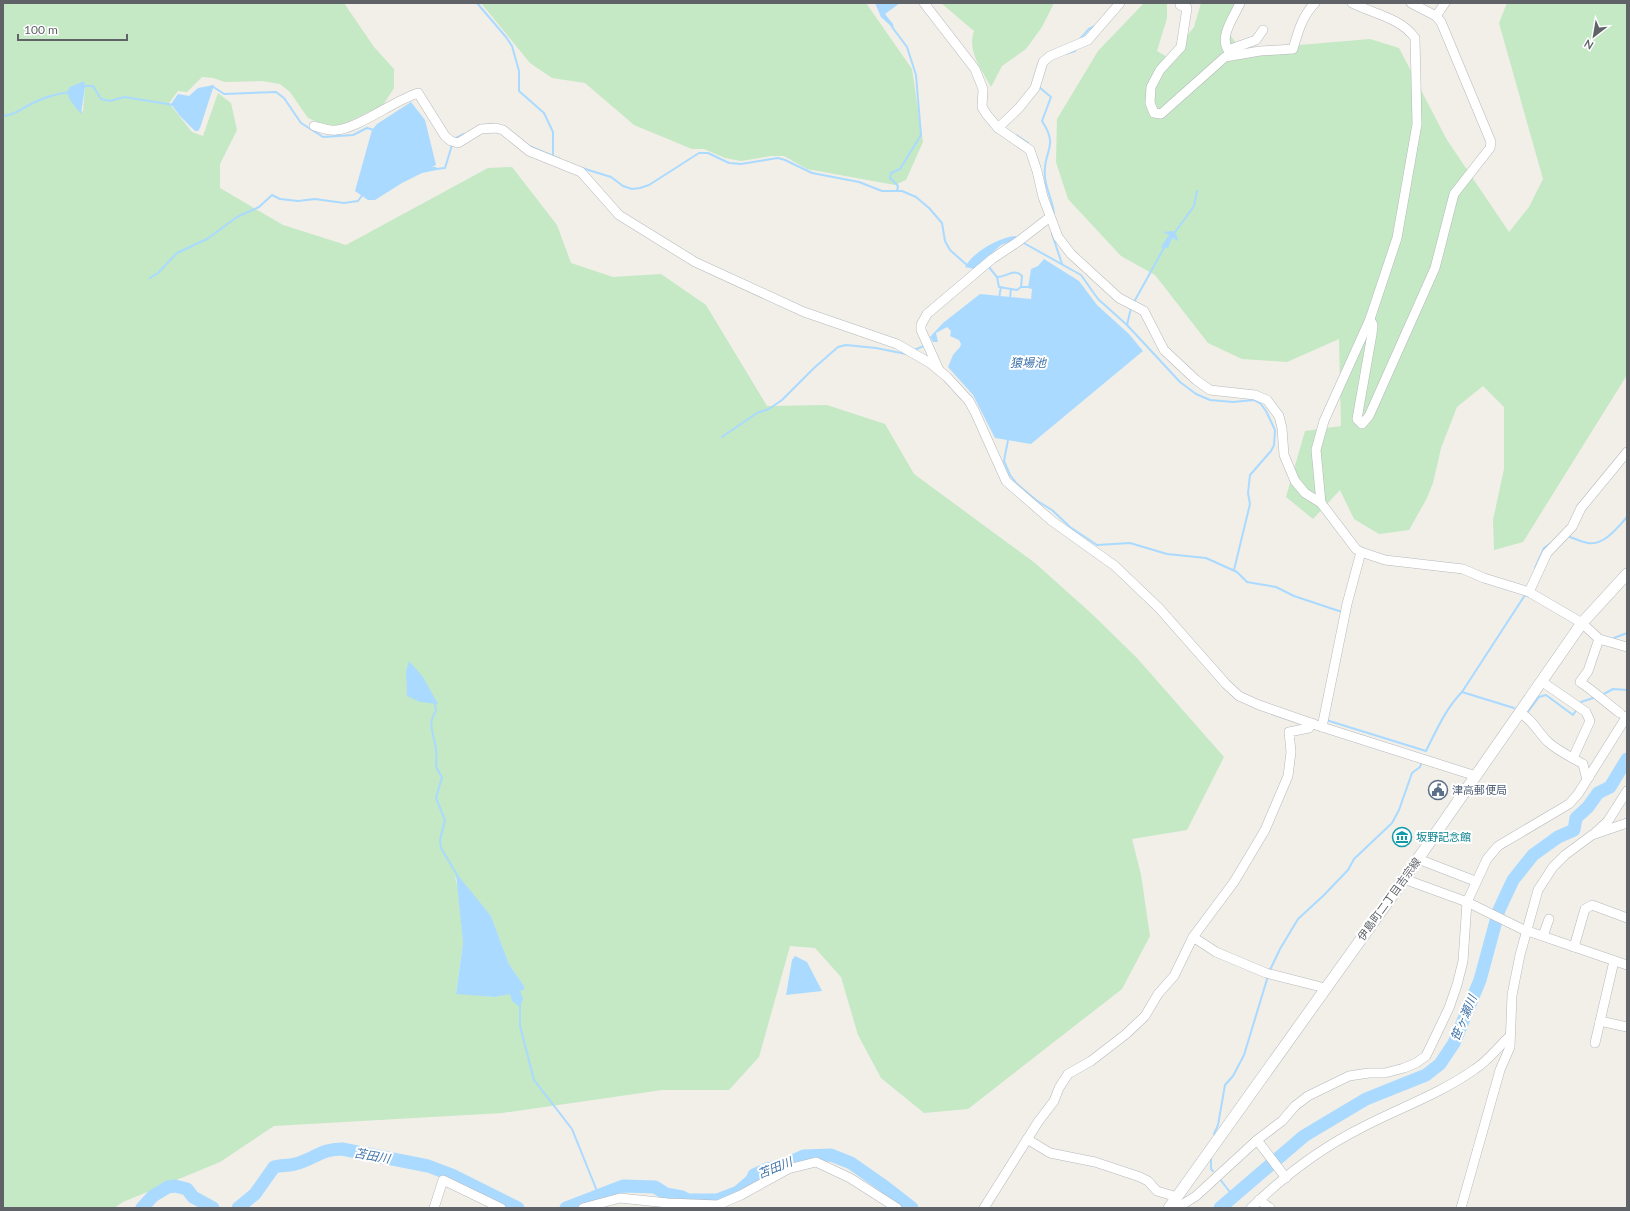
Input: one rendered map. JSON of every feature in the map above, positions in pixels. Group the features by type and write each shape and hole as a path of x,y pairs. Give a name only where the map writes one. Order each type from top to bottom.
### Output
{"street":[{"path":"924,3 975,69 983,90 982,107 998,128 1030,150 1058,237 1071,254 1119,298 1144,311 1164,350 1196,380 1210,390 1255,395 1267,400 1279,416 1282,428 1284,455 1295,481 1305,493 1321,503 1356,549 1385,560 1464,569 1484,578 1530,592 1582,623 1599,639 1627,647"},
{"path":"998,128 1019,108 1035,88 1043,62 1050,56 1088,40 1120,3"},
{"path":"1240,3 1225,35 1224,45 1228,50 1256,40 1263,30"},
{"path":"1180,5 1188,8 1181,47 1160,70 1151,88 1150,103 1154,113 1161,114 1225,57 1260,51 1293,49 1304,17 1315,3"},
{"path":"1321,503 1316,450 1333,398 1370,318 1397,238 1417,124 1417,52 1415,38 1410,30 1398,22 1352,3"},
{"path":"1370,318 1373,325 1372,334 1357,419 1362,424 1369,416 1435,268 1454,194 1490,148 1492,142 1441,22 1436,16 1411,3"},
{"path":"1436,16 1445,3"},
{"path":"314,126 327,130 338,130 349,127 408,96 418,93 445,136 454,142 482,129 496,128 503,130 529,151 581,172 619,215 695,262 804,312 897,344 940,370 958,388 972,406 1002,474 1013,488 1057,524 1115,566 1159,608 1233,691 1259,705 1312,723 1323,722 1424,759 1476,776"},
{"path":"940,370 921,330 924,318 986,264 1052,221"},
{"path":"1530,592 1547,553 1572,527 1581,508 1627,452"},
{"path":"1323,722 1347,604 1361,552"},
{"name":"伊島町二丁目吉宗線","path":"1174,1205 1582,623 1627,574"},
{"path":"1027,1139 1050,1153 1095,1162 1148,1180 1157,1191 1174,1205 1196,1196 1257,1140 1282,1121 1295,1106 1327,1085 1349,1076 1369,1073 1385,1073 1404,1068 1416,1063 1426,1056 1449,1008 1457,984 1462,961 1467,902 1475,881 1487,859 1498,846 1569,804 1578,794 1589,777 1623,714 1580,682 1588,671 1599,639"},
{"path":"1541,681 1586,712 1590,721 1573,758"},
{"path":"1519,712 1530,718 1548,742 1583,764 1586,776 1589,777"},
{"path":"984,1208 1027,1139 1054,1101 1059,1088 1068,1074 1097,1057 1126,1034 1145,1016 1158,994 1174,976 1193,937 1234,882 1265,830 1288,776 1291,752 1289,732 1309,728 1312,723"},
{"path":"1461,1208 1500,1070 1510,1047 1512,995 1524,929 1538,890 1553,867 1565,855 1608,821 1627,791"},
{"path":"1592,835 1627,823"},
{"path":"1418,859 1475,881"},
{"path":"1404,879 1467,902 1524,929 1627,965"},
{"path":"1574,947 1585,909 1592,905 1627,918"},
{"path":"1543,936 1549,919"},
{"path":"1193,937 1216,952 1268,974 1325,988"},
{"path":"1595,1043 1614,961"},
{"path":"1600,1020 1627,1027"},
{"path":"1250,1208 1285,1177 1337,1141 1362,1127 1429,1097 1476,1069 1510,1036"},
{"path":"1257,1140 1285,1177"},
{"path":"584,1208 620,1198 668,1204 718,1204 741,1195 788,1168 816,1162 850,1178 897,1208"},
{"path":"434,1208 443,1180 501,1208"},
{"path":"1259,1200 1270,1208"}],"green space":[{"path":"3,3 344,3 374,47 394,69 394,88 383,105 346,123 329,127 308,118 290,92 280,84 262,81 225,82 213,78 202,77 187,92 178,91 169,103 192,132 203,136 218,93 231,103 237,130 220,164 220,188 283,225 346,245 488,168 512,167 557,225 571,263 613,277 661,274 706,305 767,406 827,405 885,424 914,474 1035,563 1092,614 1137,658 1224,757 1187,830 1132,839 1141,875 1150,936 1122,989 968,1109 924,1113 881,1078 858,1035 841,977 815,948 790,946 759,1057 729,1090 662,1090 502,1113 274,1126 220,1162 123,1202 114,1208 3,1208","holes":["83,81 85,87 83,111 80,112 78,108","455,877 491,916 509,964 524,986 520,991 495,997 456,993 463,943 459,892"]},
{"path":"481,3 866,3 912,69 923,142 906,180 895,185 807,169 784,156 771,156 741,161 725,158 704,149 692,149 634,125 585,83 552,78 530,63"},
{"path":"941,3 1054,3 1042,27 1026,49 1002,66 991,87 976,60 972,46 974,31"},
{"path":"1144,3 1167,3 1167,18 1157,51 1169,58 1194,27 1201,3 1235,3 1225,28 1241,50 1370,39 1399,48 1447,140 1509,232 1529,207 1543,179 1499,23 1507,3 1627,3 1627,375 1523,542 1494,550 1493,520 1504,469 1504,407 1483,386 1457,407 1441,448 1433,483 1426,500 1409,530 1379,534 1354,519 1340,490 1313,519 1286,497 1305,431 1341,426 1339,339 1287,362 1242,359 1208,343 1155,275 1121,256 1068,199 1056,162 1057,119 1098,51"}],"water":[{"path":"875,3 900,3 885,14 893,24 894,29 881,17"},
{"path":"84,81 85,87 81,114 70,100 67,92 70,87"},
{"path":"214,85 200,128 198,131 195,131 180,116 171,104 178,94 189,96 198,88"},
{"path":"411,102 425,120 436,165 432,167 436,167 437,170 422,173 402,183 375,200 368,200 355,191 372,130 377,124"},
{"path":"1173,231 1177,236 1178,241 1172,238 1168,248 1166,247 1165,249 1161,247 1169,235 1163,232"},
{"path":"1015,236 1019,238 1001,245 974,269 965,267 980,251 1008,237"},
{"name":"猿場池","path":"1044,259 1079,281 1097,305 1129,334 1143,351 1031,444 995,438 973,395 948,367 953,355 960,347 961,344 959,340 950,336 951,331 947,327 936,333 938,342 933,342 930,337 943,323 980,294 1031,299 1032,289 1028,288 1031,269 1038,266"},
{"path":"409,661 423,677 438,704 420,702 407,696 406,672"},
{"path":"456,873 491,916 509,964 524,986 524,990 520,991 523,999 520,1007 512,1001 510,994 495,997 456,994 463,943"},
{"path":"795,956 807,962 822,991 786,995 792,960"}],"waterway":[{"path":"477,3 512,46 519,71 519,91 544,113 553,132 553,155"},
{"path":"1079,40 1089,29 1095,26"},
{"path":"892,27 907,47 916,75 921,135 900,169 891,173 890,178 898,186 897,191"},
{"path":"1065,54 1075,51 1076,48"},
{"path":"82,86 93,86 101,99 110,101 124,97 174,105"},
{"path":"212,86 224,94 276,92 284,98 301,123 323,137 353,135 367,128 374,130"},
{"path":"1039,87 1051,97 1042,121 1050,137 1045,177 1054,214"},
{"path":"3,116 15,113 45,98 70,92"},
{"path":"485,125 496,124"},
{"path":"454,139 464,134"},
{"path":"1016,135 1028,143"},
{"path":"436,169 445,168 452,145"},
{"path":"529,146 560,159"},
{"path":"582,168 611,177 623,186 632,189 649,185 699,153 708,153 729,163 741,164 778,158 812,173 859,182 882,191 902,191 916,197 929,208 942,223 945,241 950,250 968,266"},
{"path":"1035,153 1040,167"},
{"path":"1173,235 1194,206 1197,191"},
{"path":"150,278 158,273 177,253 207,239 237,217 259,207 272,195 280,199 298,201 315,199 344,203 358,201 363,194"},
{"path":"1052,234 1062,264"},
{"path":"1022,242 1081,275 1098,299 1127,325 1180,382 1196,394 1210,400 1233,402 1254,400 1261,404 1266,411 1275,430 1274,445 1271,451 1250,475 1248,493 1250,504 1234,570"},
{"path":"1134,302 1165,246"},
{"path":"988,266 997,277 999,287 1017,290 1021,287 1031,287"},
{"path":"997,277 1016,272 1022,276 1021,287"},
{"path":"999,298 1001,287"},
{"path":"1010,298 1011,289"},
{"path":"1127,325 1131,308"},
{"path":"722,437 757,413 769,409 782,400 814,368 838,347 846,345 876,348 906,354"},
{"path":"914,350 924,346"},
{"path":"1008,440 1004,461 1010,475 1017,484 1036,500 1052,510 1070,527 1097,545 1130,543 1167,554 1206,558 1237,572 1247,582 1276,587 1294,596 1342,612"},
{"path":"1570,537 1588,543 1600,542 1610,535 1627,517"},
{"path":"1535,568 1544,548 1551,543"},
{"path":"1462,692 1525,595 1530,597"},
{"path":"1614,638 1627,633"},
{"path":"1602,695 1613,689 1627,690"},
{"path":"1326,720 1426,751 1446,712 1462,692 1514,708"},
{"path":"1527,713 1539,697 1546,695 1573,715 1577,709"},
{"path":"1580,704 1581,702 1596,697"},
{"path":"435,704 436,711 433,716 431,726 436,750 436,766 442,777 436,798 445,820 440,840 441,848 457,875"},
{"name":"笹ヶ瀬川","path":"1220,1208 1304,1136 1366,1099 1426,1075 1440,1064 1454,1043 1480,980 1499,910 1513,880 1533,855 1558,837 1574,830 1576,818 1588,807 1598,793 1610,787 1627,759"},
{"path":"1269,972 1280,949 1298,919 1348,870 1354,859 1392,823 1399,810 1412,773 1420,767 1422,761"},
{"path":"1214,1134 1218,1125 1225,1085 1233,1076 1244,1055 1268,976"},
{"path":"520,1005 520,1026 534,1080 572,1129 599,1196"},
{"name":"苫田川","path":"238,1208 255,1194 274,1167 302,1162 323,1152 334,1149 342,1149 428,1166 452,1175 518,1208"},
{"name":"苫田川","path":"566,1208 623,1186 655,1187 666,1194 682,1197 688,1200 717,1200 738,1192 752,1180 754,1175 767,1169 779,1167 804,1156 831,1155 851,1163 912,1208"},
{"path":"1211,1159 1211,1169 1213,1171"},
{"path":"1219,1178 1233,1196"},
{"name":"苫田川","path":"142,1208 153,1196 168,1187 175,1186 187,1189 193,1197 213,1208"},
{"name":"苫田川","path":"507,1208 508,1204"}],"place":[{"name":"津高郵便局","path":"1438,790"},
{"name":"坂野記念館","path":"1402,837"}]}
